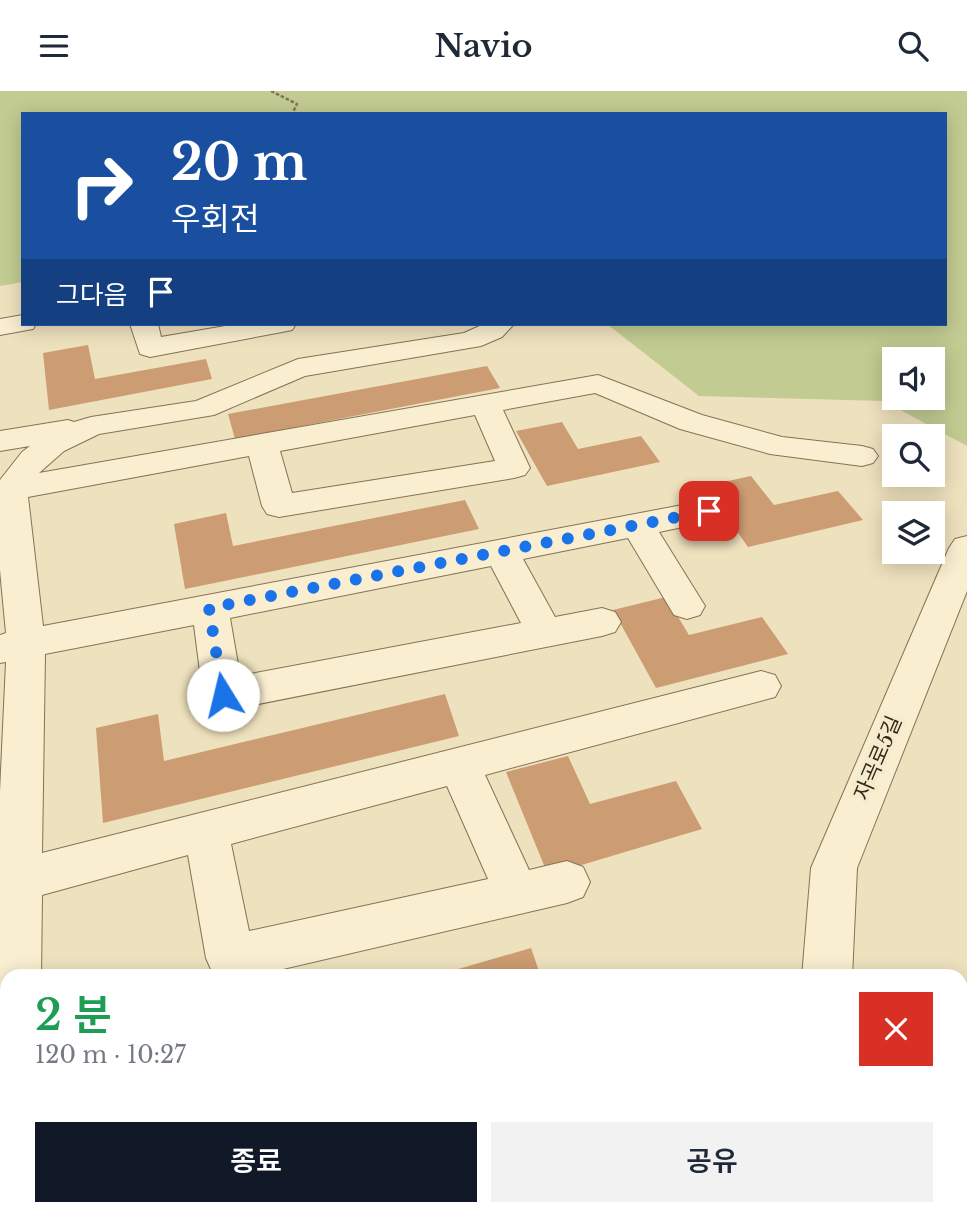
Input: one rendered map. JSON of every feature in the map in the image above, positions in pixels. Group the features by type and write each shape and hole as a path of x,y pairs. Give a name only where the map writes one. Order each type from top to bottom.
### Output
{"street":[{"path":"0,327 21,323"},
{"path":"144,326 150,348 271,326"},
{"path":"296,326 308,367"},
{"path":"0,441 203,409 299,368 445,333 471,340 498,326"},
{"path":"7,490 598,384 691,422 781,447 862,456"},
{"path":"262,445 279,506 514,468 485,404"},
{"path":"7,490 33,459 53,444 91,426"},
{"path":"7,490 10,499 13,646 9,883 15,969"},
{"path":"13,646 709,511"},
{"path":"637,525 687,606"},
{"name":"자곡로5길","path":"828,969 834,868 967,548"},
{"path":"501,552 545,633"},
{"path":"209,608 223,695 602,622"},
{"path":"9,883 761,686"},
{"path":"459,765 517,893"},
{"path":"206,832 230,958 567,882"}],"path":[{"path":"271,91 297,104 293,112"}],"green space":[{"path":"0,91 967,91 967,446 945,434 945,424 926,424 901,410 945,410 945,347 882,347 882,401 699,396 610,326 947,326 947,112 21,112 21,282 0,286"}],"building":[{"path":"88,345 95,379 206,359 212,379 49,410 43,353"},
{"path":"487,366 500,388 235,439 228,414"},
{"path":"562,422 578,449 641,436 660,462 547,486 516,431"},
{"path":"751,476 774,505 838,491 863,520 748,547 705,486"},
{"path":"465,500 479,529 185,589 174,524 226,513 233,546"},
{"path":"666,597 689,635 762,617 788,654 656,688 613,610"},
{"path":"445,694 459,736 103,823 96,728 158,714 164,761"},
{"path":"568,756 590,804 676,781 702,829 548,875 506,772"},
{"path":"531,948 538,969 458,969"}],"route":[{"path":"223,695 209,608 709,511"}]}
